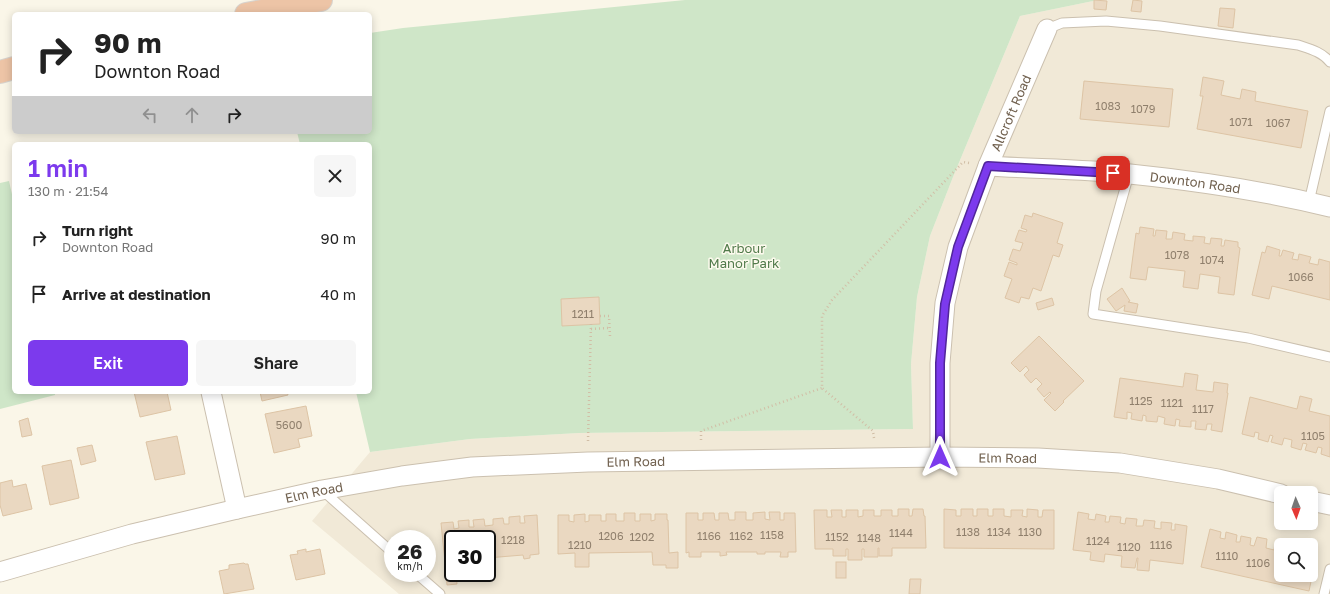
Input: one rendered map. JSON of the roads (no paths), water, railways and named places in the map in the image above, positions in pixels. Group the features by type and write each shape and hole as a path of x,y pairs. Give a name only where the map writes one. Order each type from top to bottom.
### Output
{"highway":[{"path":"257,12 321,0"},
{"path":"0,72 12,69"}],"street":[{"name":"Allcroft Road","path":"940,457 940,363 945,304 958,247 988,166 1047,29"},
{"name":"Downton Road","path":"988,166 1129,174 1224,187 1330,207"},
{"path":"211,394 237,509"},
{"name":"Elm Road","path":"0,572 132,534 322,490 402,476 472,467 588,462 940,457 1038,458 1120,463 1218,479 1274,492"},
{"path":"1318,502 1330,505"}],"lane":[{"path":"1047,29 1062,23 1077,21 1106,21 1160,26 1298,45 1317,51 1330,62"},
{"path":"1309,202 1330,110"},
{"path":"1129,174 1096,291 1094,314 1248,338 1330,357"},
{"path":"322,490 384,545"},
{"path":"1324,594 1330,569"},
{"path":"426,582 440,594"}],"park label":[{"name":"Arbour Manor Park","path":"744,256"}]}
